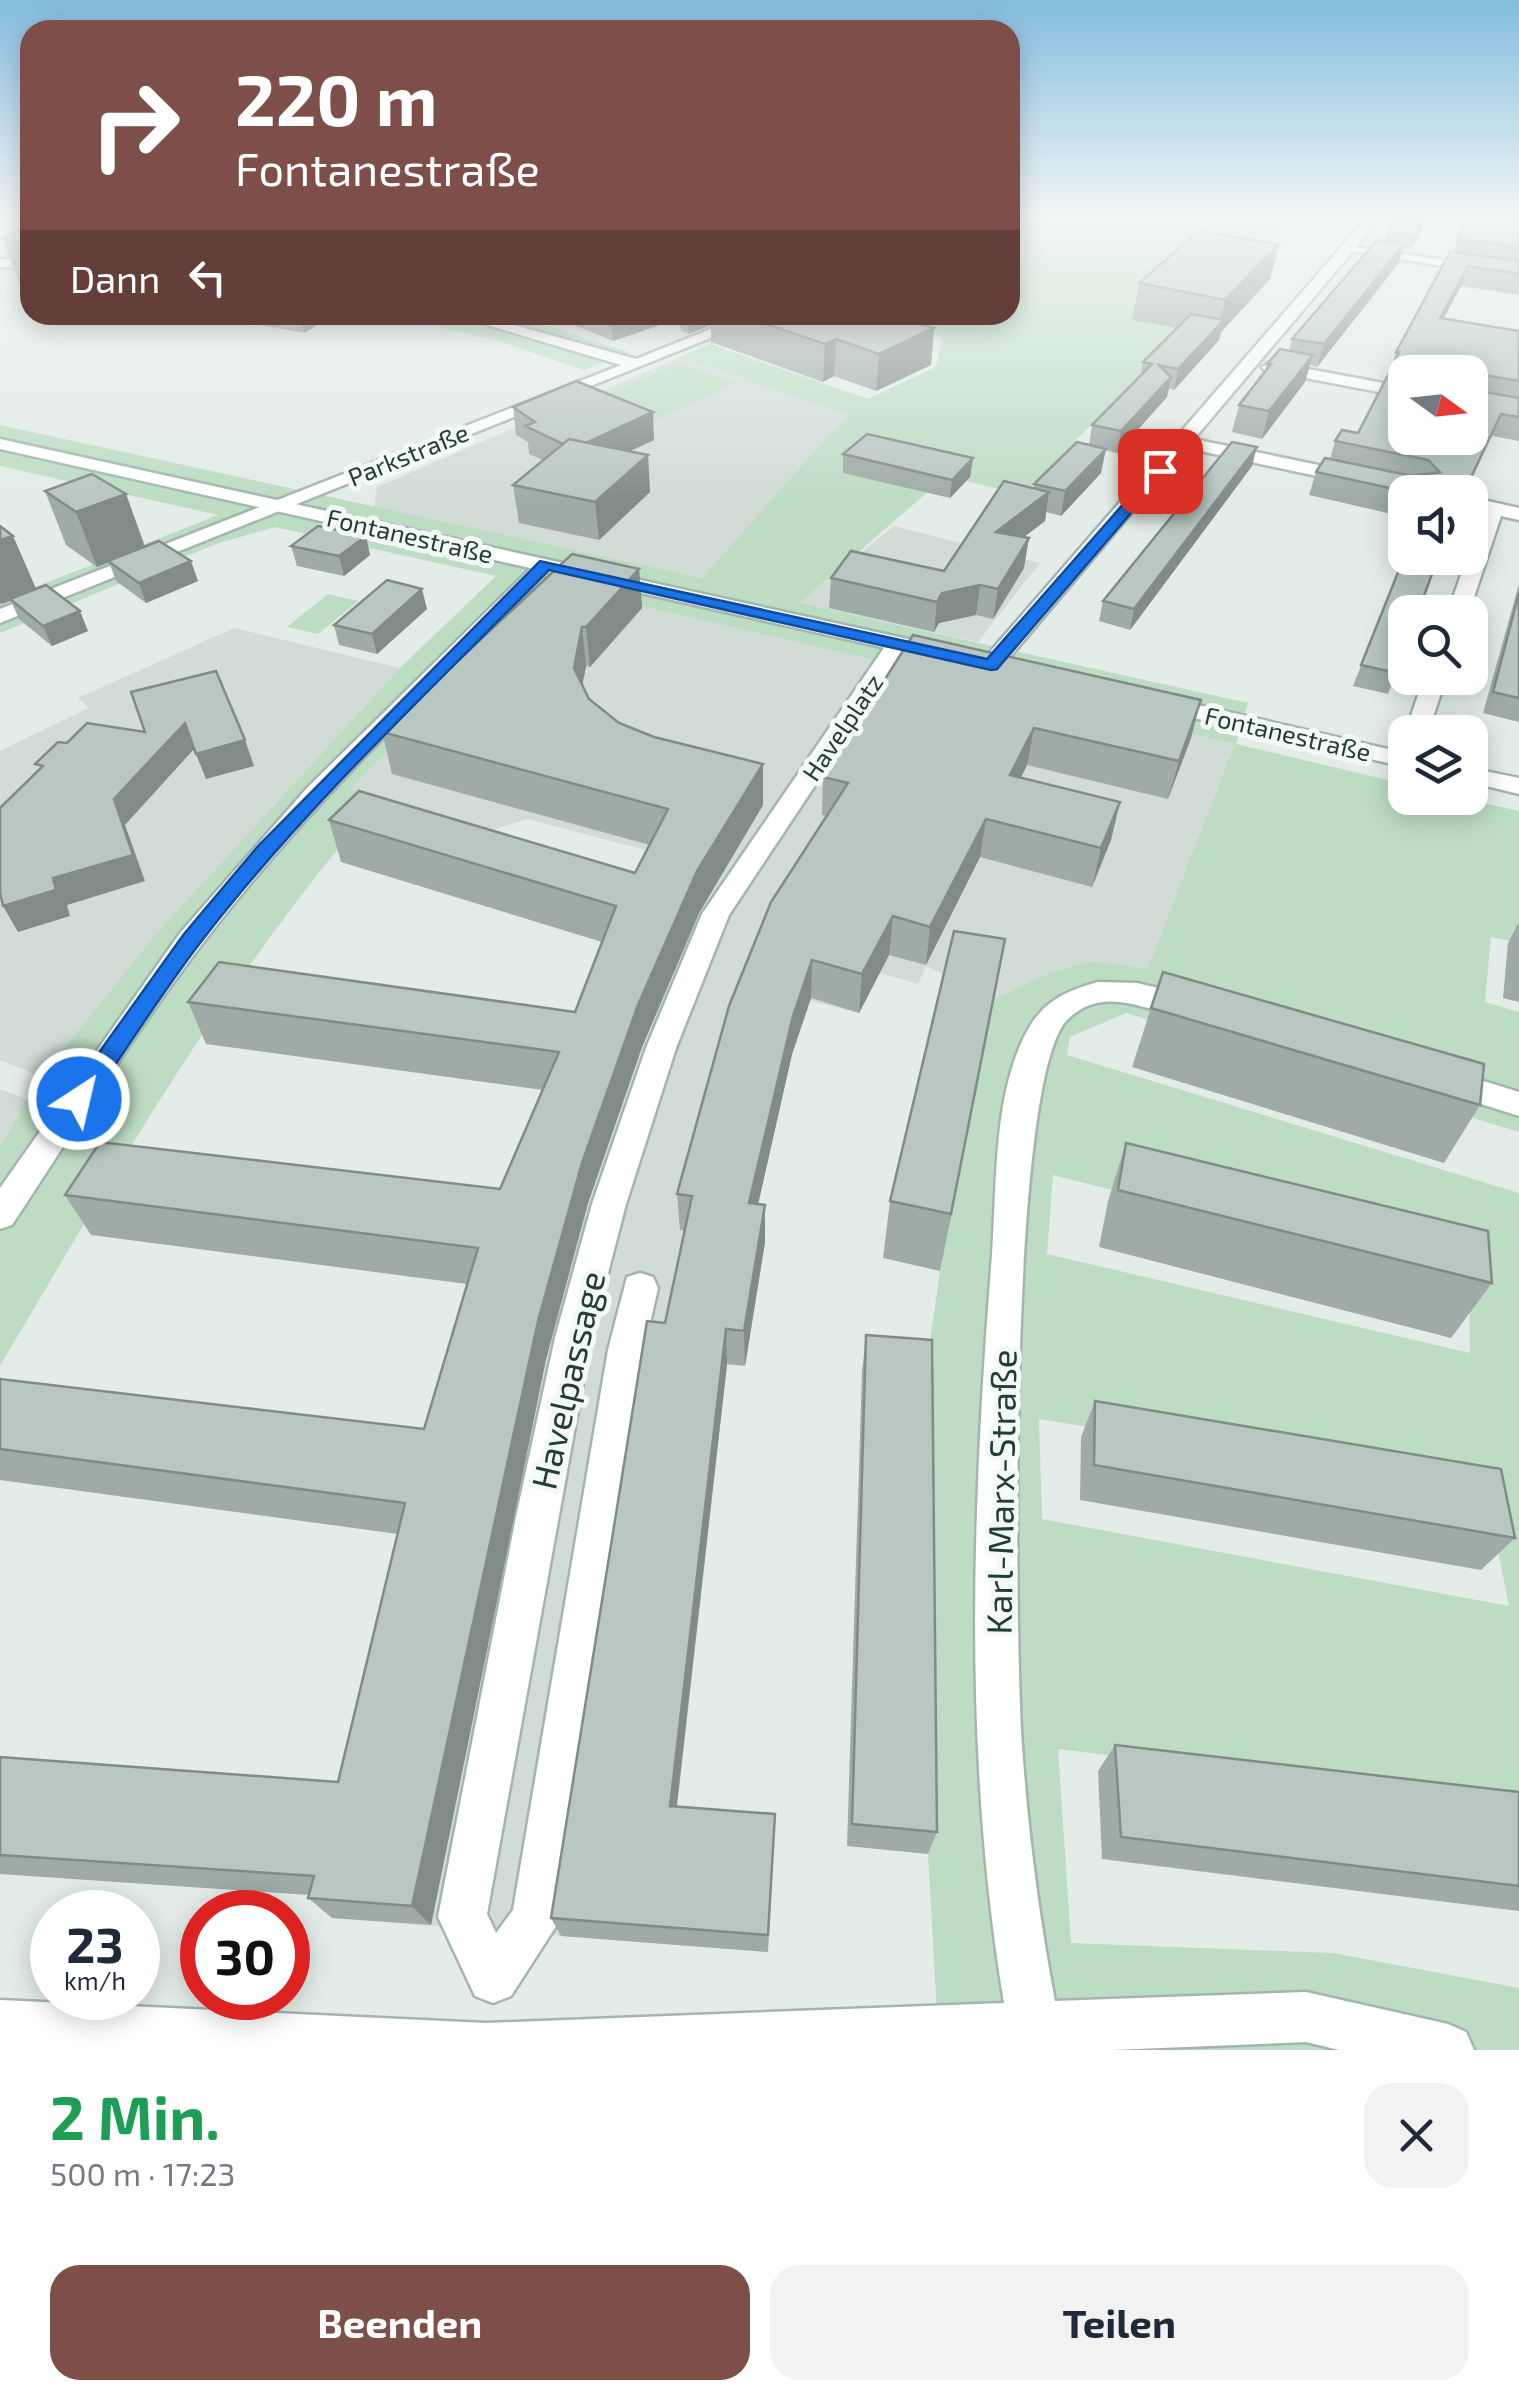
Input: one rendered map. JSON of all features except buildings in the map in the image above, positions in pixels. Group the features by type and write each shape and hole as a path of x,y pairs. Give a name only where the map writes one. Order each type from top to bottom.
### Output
{"street":[{"path":"991,665 1297,311"},
{"path":"498,325 636,364"},
{"name":"Parkstraße","path":"0,617 735,325"},
{"path":"1253,363 1388,389"},
{"path":"1186,442 1388,485"},
{"name":"Fontanestraße","path":"0,444 1022,672"},
{"path":"1488,508 1519,514"},
{"path":"1464,595 1494,509"},
{"path":"0,1215 204,924 340,770 545,565"},
{"name":"Havelplatz","path":"785,811 898,644"},
{"name":"Fontanestraße","path":"1132,697 1388,756"},
{"path":"1488,778 1519,786"},
{"name":"Havelpassage","path":"640,1288 622,1370 536,1920 493,1978 462,1917 574,1338 609,1204 660,1048 716,914 785,811"},
{"name":"Karl-Marx-Straße","path":"1036,2039 1011,1878 997,1675 999,1374 1016,1163 1032,1050 1049,1020 1070,1003 1101,992 1133,990 1219,1014"},
{"path":"1420,1074 1519,1104"},
{"path":"0,2025 486,2050 1036,2039 1306,2016 1448,2050"}],"shaded area":[{"path":"680,357 847,415 703,578 374,509 377,487"},
{"path":"894,526 1040,563 978,642 799,603"},
{"path":"551,585 1236,744 1148,968 1088,961 1041,976 994,999 926,966 918,984 880,973 859,1013 810,1001 792,1054 750,1239 765,1242 745,1366 727,1365 675,1821 768,1952 332,1918 661,854 527,819 490,831 349,790"},
{"path":"234,628 400,668 154,936 41,1077 0,1060 0,751 89,708 78,698"},
{"path":"0,1089 31,1101 0,1147"}],"green space":[{"path":"1020,311 1201,311 1023,495 946,476 800,603 1248,703 1236,744 1388,780 1388,815 1488,815 1488,804 1519,811 1519,943 1491,937 1485,1002 1519,1012 1519,1132 1126,1013 1070,1037 1067,1055 1519,1193 1519,1805 1058,1749 1071,1943 1333,1953 1519,1988 1519,2050 939,2050 928,1854 925,1377 940,1271 994,999 1041,976 1089,961 1148,968 1235,744 551,585 350,789 380,799 273,933 224,1003 132,1145 0,1366 0,1147 41,1077 154,936 400,668 496,576 275,527 216,544 0,633 0,601 218,515 0,466 0,425 702,578 847,415 680,357 710,344 868,399 936,367 943,337 909,325 1020,325","holes":["1053,1175 1469,1280 1470,1353 1047,1254","1039,1419 1486,1490 1509,1606 1042,1519"]},
{"path":"430,325 544,325 629,352 584,370 498,341"},
{"path":"679,363 736,383 651,422 594,400"},
{"path":"328,594 358,601 318,634 287,627"}],"route":[{"path":"79,1099 191,939 266,850 340,770 545,565 991,665 1160,471"}]}
